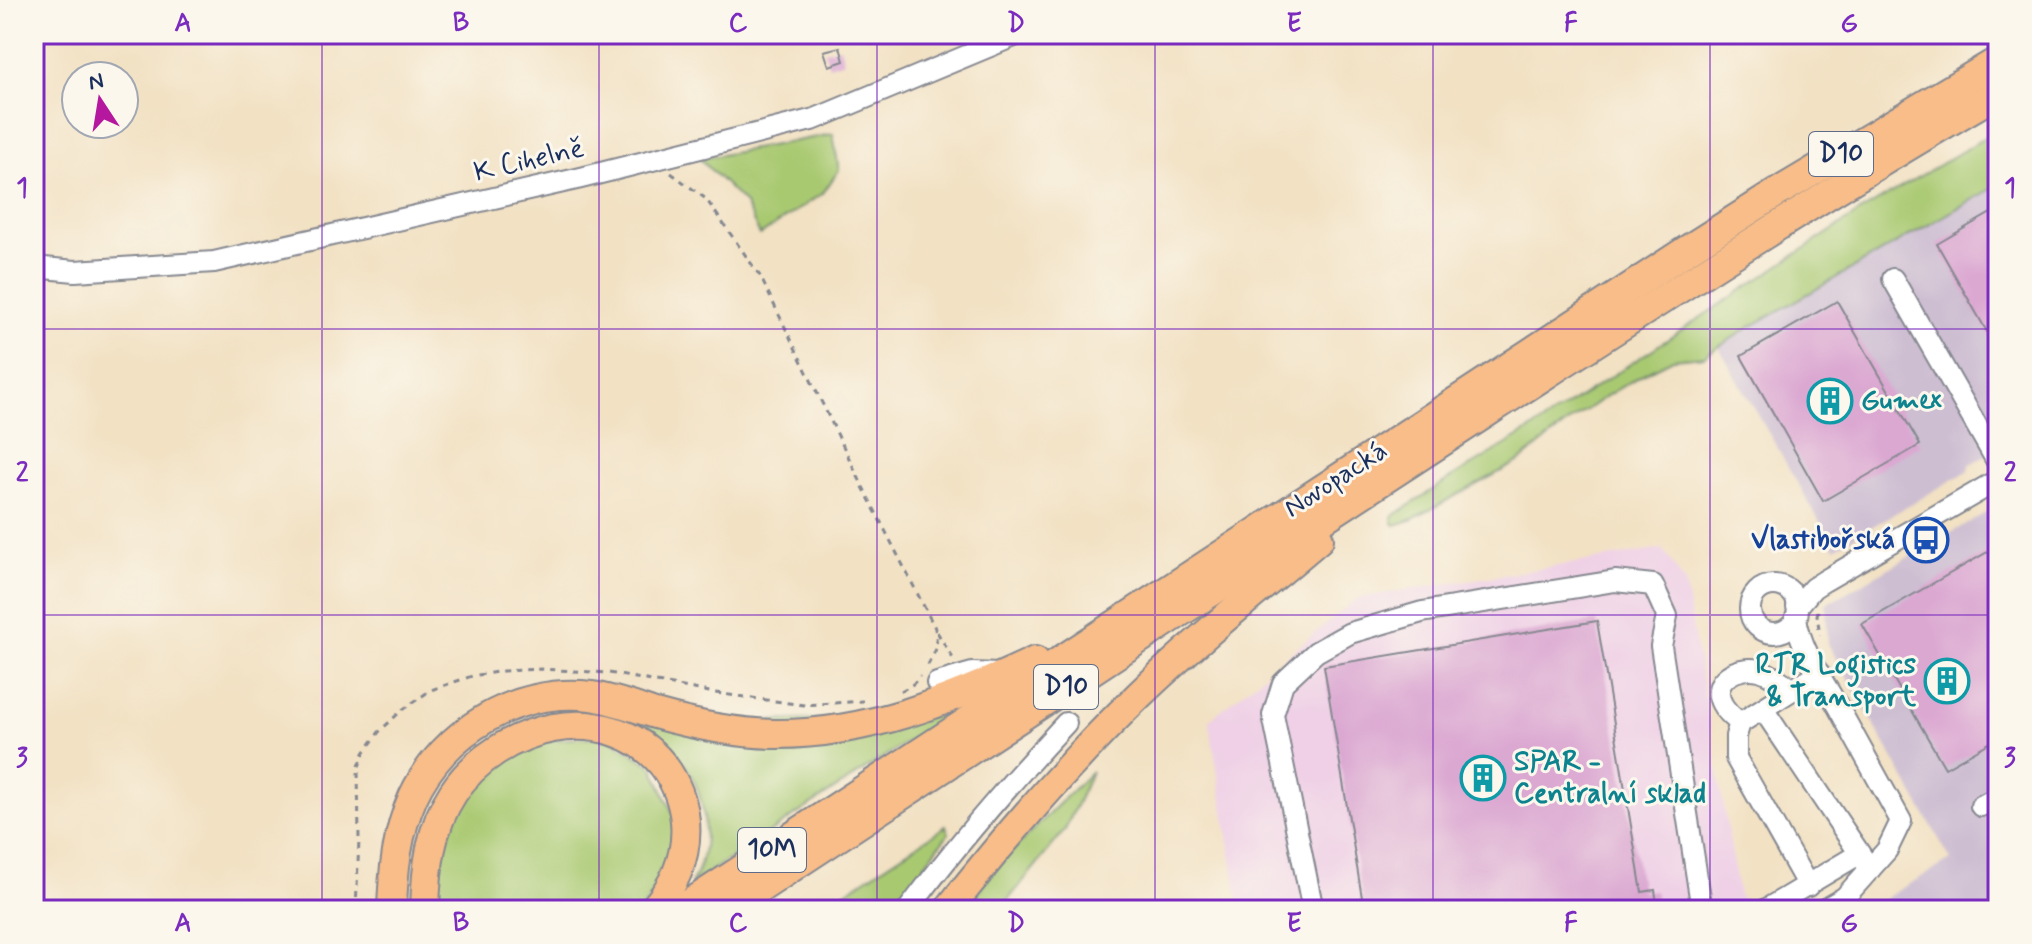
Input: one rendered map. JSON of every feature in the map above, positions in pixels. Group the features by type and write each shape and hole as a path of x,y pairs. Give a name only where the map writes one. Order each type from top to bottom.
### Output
{"highway":[{"name":"Novopacká","path":"680,910 1750,210 1998,61"},
{"name":"Novopacká","path":"727,910 1789,217 1998,93"},
{"path":"948,910 992,854 1140,694 1405,465"},
{"path":"392,910 398,846 408,810 426,774 467,730 493,714 554,696 590,696 724,730 807,733 846,728 880,721 942,701 1125,619"},
{"path":"425,910 430,849 452,794 471,770 516,738 555,727 582,726 610,730 634,740 656,757 672,779 682,802 686,838 681,863 670,887 653,910"}],"street":[{"name":"K Cihelně","path":"34,267 75,271 214,262 581,178 815,119 1019,34"},
{"path":"1893,279 1998,463"},
{"path":"1765,910 1808,886 1887,850 1901,821 1802,640 1797,612 1813,588 1998,480"},
{"path":"1313,910 1273,715 1283,683 1316,652 1350,633 1422,612 1615,581 1653,585 1667,616 1661,646 1702,910"},
{"path":"1740,723 1722,704 1720,684 1727,676 1736,671 1758,670 1776,677 1793,690"},
{"path":"937,683 972,673 1007,674"},
{"path":"1808,886 1736,758 1736,736 1740,723 1819,673"},
{"path":"1763,709 1865,862"},
{"name":"D10","path":"908,910 1003,790 1066,723"},
{"path":"1823,910 1845,897 1865,862"}],"path":[{"path":"652,160 706,199 760,276 867,495 955,661"},
{"path":"1819,607 1817,615 1821,640"},
{"path":"894,693 913,684 924,673 937,647 935,628"},
{"path":"356,910 358,769 364,753 379,732 402,710 431,690 472,676 541,669 609,673 715,693 804,705 874,699"}],"shaded area":[{"path":"1998,183 1998,449 1969,465 1968,471 1835,548 1716,342"},
{"path":"1998,506 1998,910 1864,910 1951,860 1828,644 1826,604"},
{"path":"1663,549 1685,583 1739,895 1750,910 1240,910 1209,720 1358,598"}],"green space":[{"path":"1998,130 1998,185 1704,356 1673,359 1645,373 1569,422 1520,461 1411,520 1393,523 1392,517 1449,479 1535,427 1863,210"},
{"path":"833,134 839,170 823,193 760,235 745,204 700,159"},
{"path":"937,716 940,720 691,884 703,851 705,834 701,800 688,768 678,754 646,724"},
{"path":"605,736 653,767 676,821 674,861 642,910 439,910 437,858 455,800 524,742"},
{"path":"1092,771 1065,830 1000,910 964,910 1004,859"},
{"path":"946,826 949,833 890,910 818,910"}],"building":[{"path":"840,47 844,61 829,66 824,51"},
{"path":"1998,209 1998,351 1937,244"},
{"name":"Gumex","path":"1837,301 1920,445 1823,501 1741,356"},
{"name":"RTR Logistics & Transport","path":"1998,546 1998,738 1945,768 1862,624"},
{"name":"SPAR - Centralní sklad","path":"1597,621 1642,892 1655,890 1658,910 1364,910 1324,666"}],"place":[{"name":"Gumex","path":"1830,401"},
{"name":"Vlastibořská","path":"1926,540"},
{"name":"RTR Logistics & Transport","path":"1947,681"},
{"name":"SPAR - Centralní sklad","path":"1483,778"}]}
